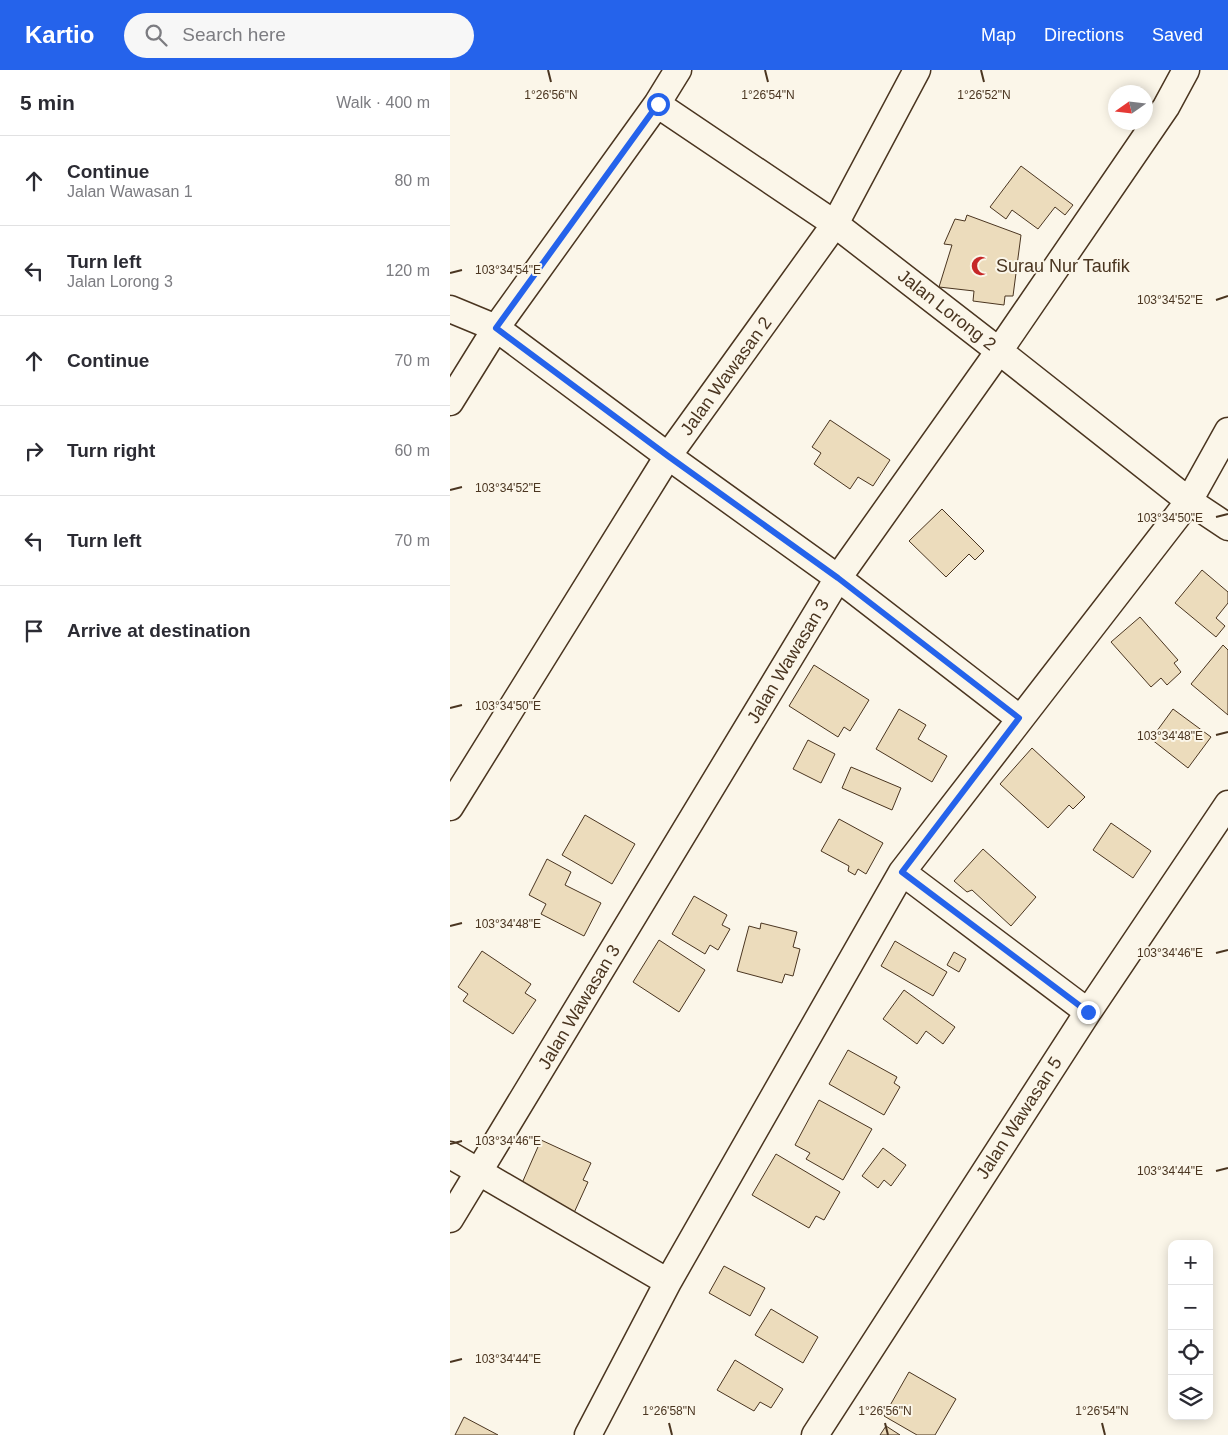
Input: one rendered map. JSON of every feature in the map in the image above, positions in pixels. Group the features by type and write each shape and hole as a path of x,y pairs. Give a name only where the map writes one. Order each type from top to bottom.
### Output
{"street":[{"path":"450,402 496,328 658,104 678,70"},
{"name":"Jalan Wawasan 2","path":"450,806 668,456 835,224 917,70"},
{"name":"Jalan Wawasan 3","path":"450,1219 838,578 1000,351 1166,107 1186,70"},
{"name":"Jalan Lorong 2","path":"658,104 835,224 1000,351 1188,501 1228,528"},
{"path":"450,309 496,328 668,456 838,578 1019,718"},
{"path":"588,1435 668,1282 902,872 1188,501 1228,431"},
{"name":"Jalan Wawasan 5","path":"815,1435 1088,1012 1228,804"},
{"path":"902,872 1088,1012"},
{"path":"450,1155 668,1282"}],"building":[{"path":"1021,166 1073,205 1065,215 1055,207 1038,229 1012,210 1006,219 990,207"},
{"name":"Surau Nur Taufik","path":"967,215 1021,235 1013,296 1005,296 1004,305 973,301 974,291 939,287 952,245 944,244 955,219 965,221"},
{"path":"830,420 890,460 873,486 858,477 850,489 814,464 821,453 812,447"},
{"path":"942,509 984,551 975,560 969,554 946,577 909,541"},
{"path":"1202,570 1228,592 1228,603 1216,618 1225,626 1216,637 1175,603"},
{"path":"1140,617 1178,660 1174,663 1181,672 1167,685 1161,678 1151,687 1111,642"},
{"path":"1223,645 1228,650 1228,715 1191,684"},
{"path":"814,665 869,700 850,731 844,727 838,737 789,706"},
{"path":"899,709 926,725 918,739 947,756 932,782 876,749"},
{"path":"1173,709 1211,737 1188,768 1151,739"},
{"path":"808,740 835,754 821,783 793,769"},
{"path":"1032,748 1085,797 1073,809 1069,805 1048,828 1000,784"},
{"path":"851,767 901,788 892,810 842,788"},
{"path":"585,815 635,844 612,884 562,855"},
{"path":"839,819 883,843 866,874 858,869 855,875 848,871 849,866 821,851"},
{"path":"1111,823 1151,851 1133,878 1093,850"},
{"path":"983,849 1036,897 1011,926 972,890 967,892 954,881"},
{"path":"547,859 571,872 565,885 601,903 584,936 541,914 546,904 529,895"},
{"path":"694,896 727,915 722,925 730,929 718,950 710,945 705,954 672,934"},
{"path":"761,923 797,932 793,947 800,949 793,976 785,974 782,983 737,971 749,926 760,929"},
{"path":"659,940 705,970 679,1012 633,982"},
{"path":"895,941 947,972 933,996 881,966"},
{"path":"482,951 531,984 525,993 536,1000 513,1034 463,1001 468,994 458,987"},
{"path":"954,952 966,959 959,972 947,965"},
{"path":"904,990 955,1027 943,1044 926,1031 917,1044 883,1019"},
{"path":"848,1050 897,1077 894,1083 900,1087 884,1115 829,1084"},
{"path":"819,1100 872,1129 843,1180 806,1159 810,1153 795,1145"},
{"path":"541,1140 591,1163 583,1180 588,1182 573,1215 519,1190"},
{"path":"883,1148 906,1165 891,1186 884,1180 878,1188 862,1176"},
{"path":"776,1154 840,1192 824,1220 816,1216 809,1228 752,1195"},
{"path":"724,1266 765,1288 750,1316 709,1293"},
{"path":"771,1309 818,1337 803,1363 755,1335"},
{"path":"735,1360 783,1389 771,1408 760,1402 754,1411 717,1390"},
{"path":"909,1372 956,1399 935,1435 917,1435 884,1416"},
{"path":"464,1417 498,1435 455,1435"},
{"path":"886,1426 900,1435 880,1435"}],"place":[{"name":"Surau Nur Taufik","path":"981,266"}],"route":[{"path":"658,104 496,328 668,456 838,578 1019,718 902,872 1088,1012"}]}
